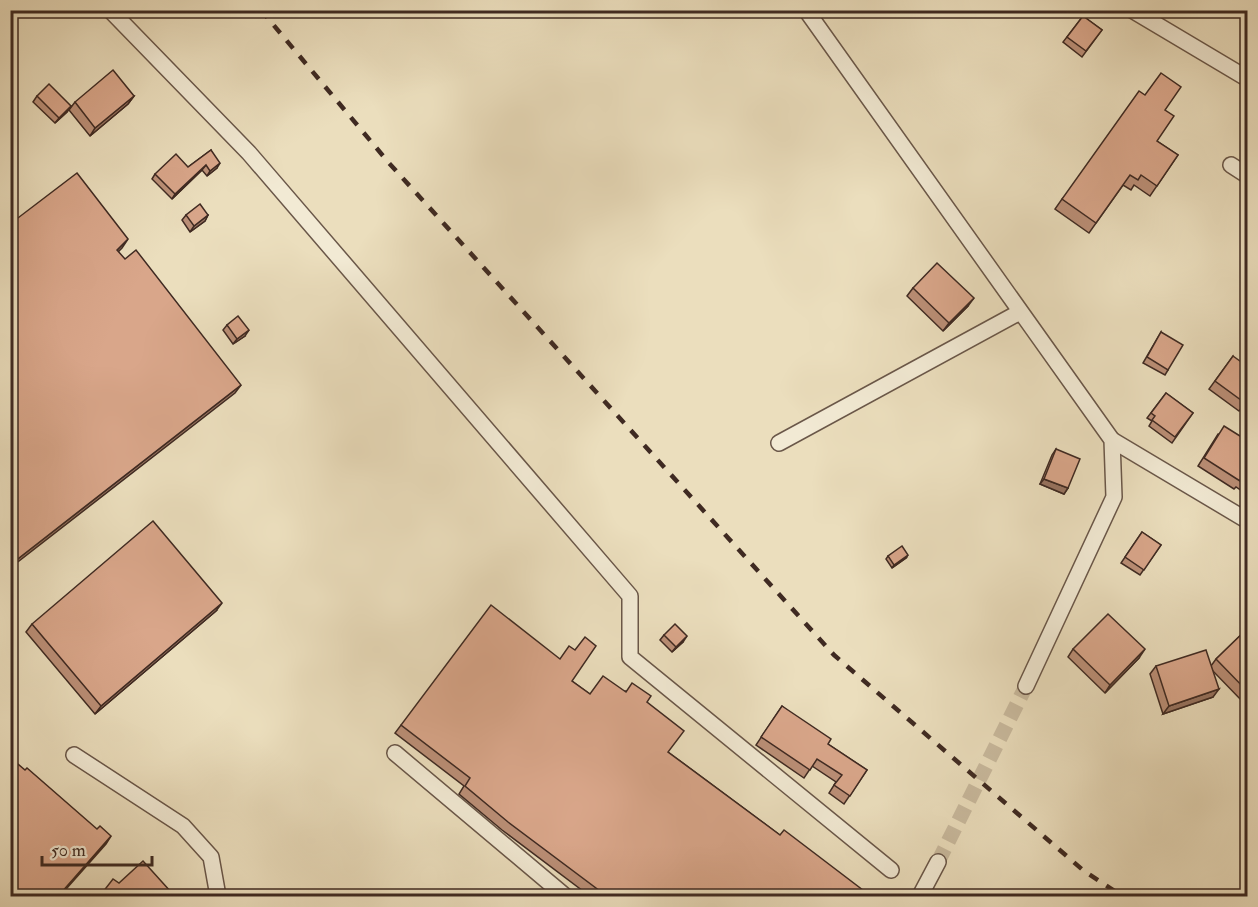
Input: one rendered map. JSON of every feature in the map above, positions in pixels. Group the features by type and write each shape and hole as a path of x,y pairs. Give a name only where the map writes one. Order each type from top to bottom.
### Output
{"street":[{"path":"111,10 249,153 630,596 630,657 891,870"},
{"path":"806,10 1112,441 1248,521"},
{"path":"1132,10 1248,79"},
{"path":"1231,165 1248,176"},
{"path":"779,443 1020,312"},
{"path":"1026,686 1114,497 1112,441"},
{"path":"395,753 565,897"},
{"path":"74,755 183,826 212,857 218,897"},
{"path":"920,897 938,862"}],"building":[{"path":"1083,16 1102,30 1086,51 1067,37"},
{"path":"113,70 134,96 95,128 75,102"},
{"path":"1161,73 1181,87 1165,110 1174,116 1157,141 1178,155 1157,186 1141,175 1138,180 1130,175 1096,223 1062,199 1139,91 1145,95"},
{"path":"49,84 71,106 59,118 37,96"},
{"path":"211,150 220,163 210,171 206,165 175,194 155,174 176,154 188,167"},
{"path":"77,173 128,239 117,250 125,259 136,250 241,385 10,565 10,224"},
{"path":"200,204 208,215 194,226 186,215"},
{"path":"937,263 974,298 949,323 913,288"},
{"path":"238,316 249,330 237,339 227,325"},
{"path":"1161,332 1183,345 1168,370 1147,357"},
{"path":"1233,356 1248,367 1248,399 1245,403 1215,381"},
{"path":"1166,393 1193,413 1175,437 1152,420 1155,416 1151,413"},
{"path":"1224,426 1248,441 1248,482 1241,478 1240,481 1204,458"},
{"path":"1056,449 1080,459 1068,488 1044,479"},
{"path":"153,521 222,603 101,706 32,624"},
{"path":"1142,532 1161,545 1144,570 1125,557"},
{"path":"902,546 908,555 894,565 888,556"},
{"path":"491,605 560,659 569,646 575,650 585,637 596,646 572,681 590,694 603,676 626,692 632,683 651,696 647,702 684,731 668,752 780,835 784,830 872,897 608,897 508,822 465,786 470,778 401,725"},
{"path":"1108,614 1145,649 1110,685 1073,649"},
{"path":"675,624 687,636 676,647 664,635"},
{"path":"1248,628 1248,692 1216,659"},
{"path":"1206,650 1219,689 1169,706 1156,666"},
{"path":"782,706 831,739 828,744 867,770 850,796 834,785 842,775 817,759 810,770 761,737"},
{"path":"12,759 25,770 27,768 97,829 100,826 111,836 61,893 65,897 10,897 10,760"},
{"path":"143,861 171,892 166,897 150,897 147,893 142,897 99,897 113,879 119,883"}],"tunnel":[{"path":"938,862 1026,686"}],"railway":[{"path":"261,10 389,163 834,655 1084,871 1122,896"}]}
